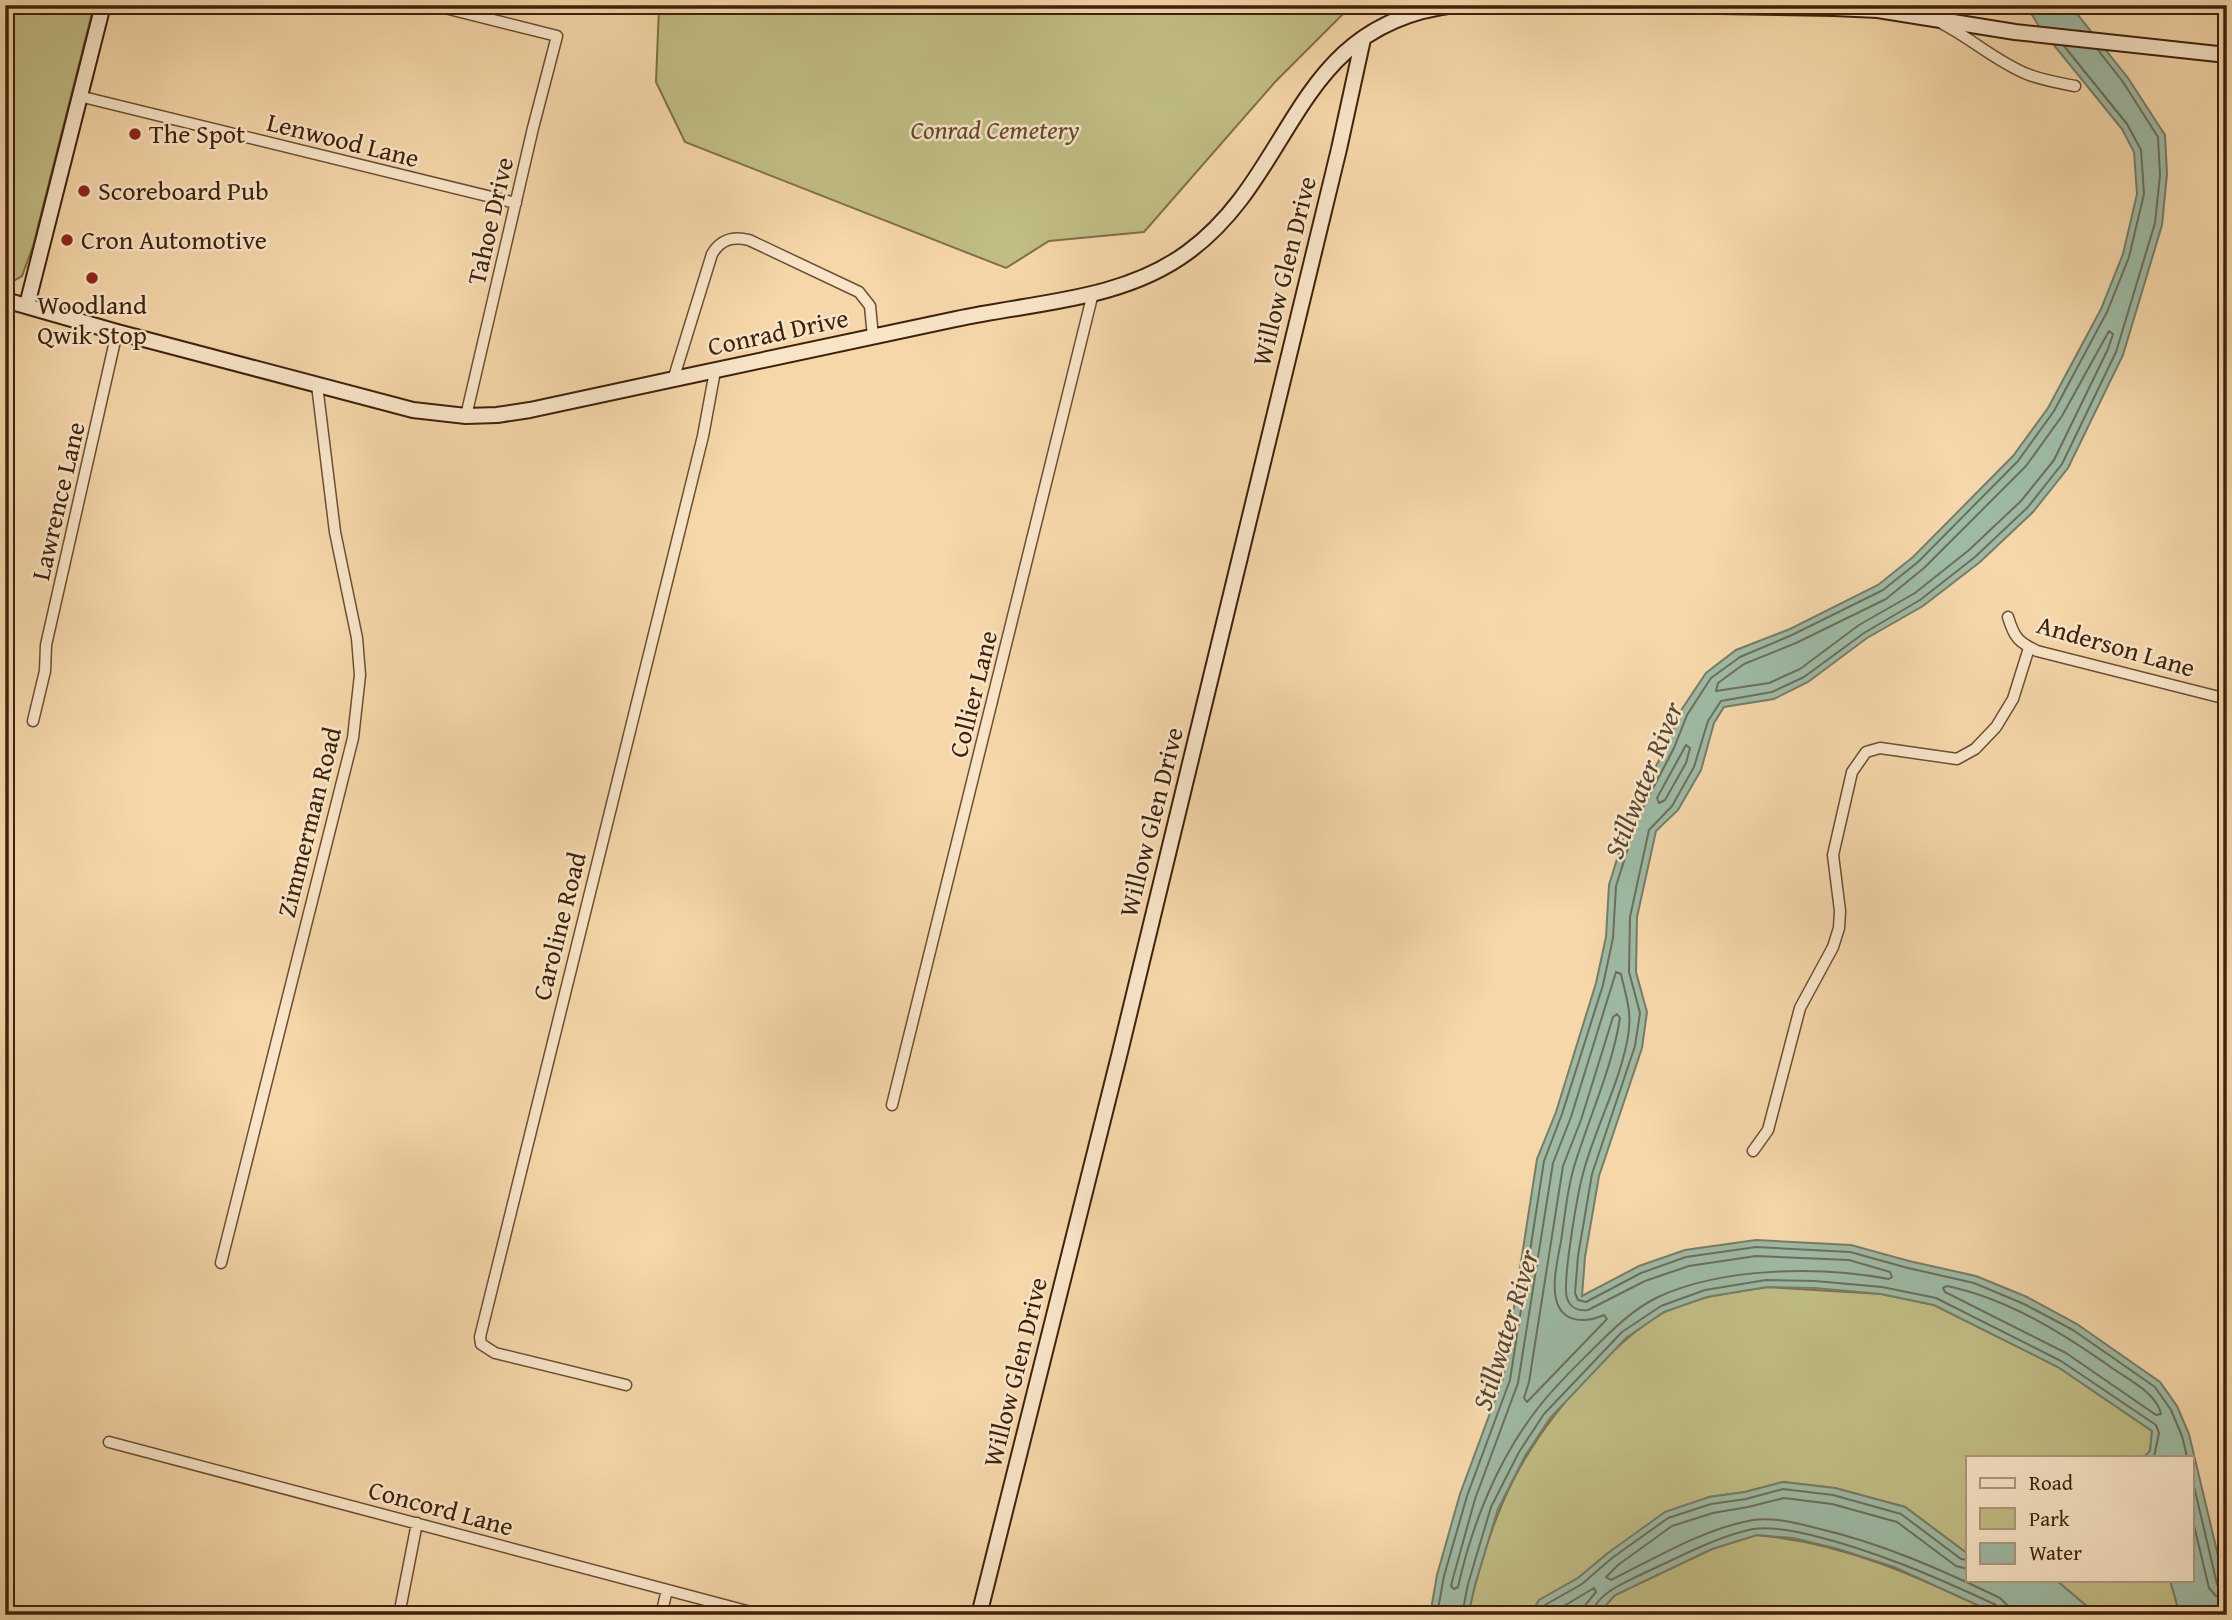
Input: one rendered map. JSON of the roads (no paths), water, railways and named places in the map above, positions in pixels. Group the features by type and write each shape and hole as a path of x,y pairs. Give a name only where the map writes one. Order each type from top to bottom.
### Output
{"main road":[{"path":"27,305 103,5"},
{"name":"Conrad Drive","path":"5,300 413,410 466,416 530,410 958,318 1093,293 1143,278 1167,266 1207,237 1242,198 1318,80 1333,64 1363,39 1384,26 1413,13 1455,5"},
{"path":"1655,5 1834,8 1912,15 2015,32 2227,55"},
{"name":"Willow Glen Drive","path":"979,1615 1120,1052 1339,149 1363,39"}],"street":[{"name":"Tahoe Drive","path":"433,5 557,36 466,416"},
{"path":"1912,15 1937,22 1963,34 1998,59 2027,74 2075,86"},
{"name":"Lenwood Lane","path":"79,96 516,203"},
{"path":"673,380 712,254 723,242 734,238 749,240 859,292 870,306 873,337"},
{"name":"Collier Lane","path":"892,1105 1093,293"},
{"name":"Lawrence Lane","path":"33,721 45,671 46,645 117,332"},
{"name":"Caroline Road","path":"626,1385 495,1353 481,1344 480,1337 703,436 715,370"},
{"name":"Zimmerman Road","path":"221,1263 353,738 358,706 360,675 357,638 335,532 317,386"},
{"name":"Anderson Lane","path":"2008,617 2013,634 2029,648 2227,699"},
{"path":"1752,1151 1769,1130 1800,1008 1833,947 1839,928 1840,911 1833,855 1852,772 1866,752 1880,748 1957,759 1976,749 1996,727 2013,699 2029,648"},
{"name":"Concord Lane","path":"109,1441 762,1615"},
{"path":"398,1615 416,1523"},
{"path":"661,1615 667,1590"}],"water":[{"path":"2026,5 2070,5 2128,78 2165,135 2167,174 2162,225 2123,355 2068,468 2033,512 1980,562 1923,606 1867,638 1808,682 1774,699 1724,707 1714,723 1701,770 1678,810 1656,831 1637,917 1636,972 1647,1012 1642,1048 1599,1176 1585,1257 1582,1296 1639,1266 1685,1250 1756,1240 1851,1245 1976,1276 2027,1297 2077,1324 2160,1382 2177,1406 2189,1434 2227,1593 2227,1615 2180,1615 2171,1582 2194,1582 2194,1456 2145,1456 2150,1451 2152,1431 2058,1367 1934,1305 1881,1294 1767,1287 1707,1297 1664,1312 1626,1338 1550,1418 1525,1456 1498,1509 1468,1615 1430,1615 1437,1575 1460,1494 1503,1378 1537,1159 1556,1112 1596,983 1606,937 1609,885 1631,814 1667,745 1680,712 1706,673 1736,650 1790,629 1878,585 1913,557 2013,456 2048,408 2101,309 2123,254 2137,194 2134,152 2122,129 2040,28"},
{"path":"1783,1482 1835,1488 1905,1507 1966,1553 1966,1582 2058,1582 2097,1615 1999,1615 1894,1567 1793,1538 1757,1535 1712,1549 1615,1595 1597,1615 1530,1615 1539,1600 1578,1578 1665,1512 1709,1497 1745,1492"}],"place":[{"name":"The Spot","path":"135,134"},
{"name":"Scoreboard Pub","path":"84,191"},
{"name":"Cron Automotive","path":"67,240"},
{"name":"Woodland Qwik Stop","path":"92,278"}],"park label":[{"name":"Conrad Cemetery","path":"995,130"}],"water label":[{"name":"Stillwater River","path":"1643,780"},
{"name":"Stillwater River","path":"1505,1330"}]}
